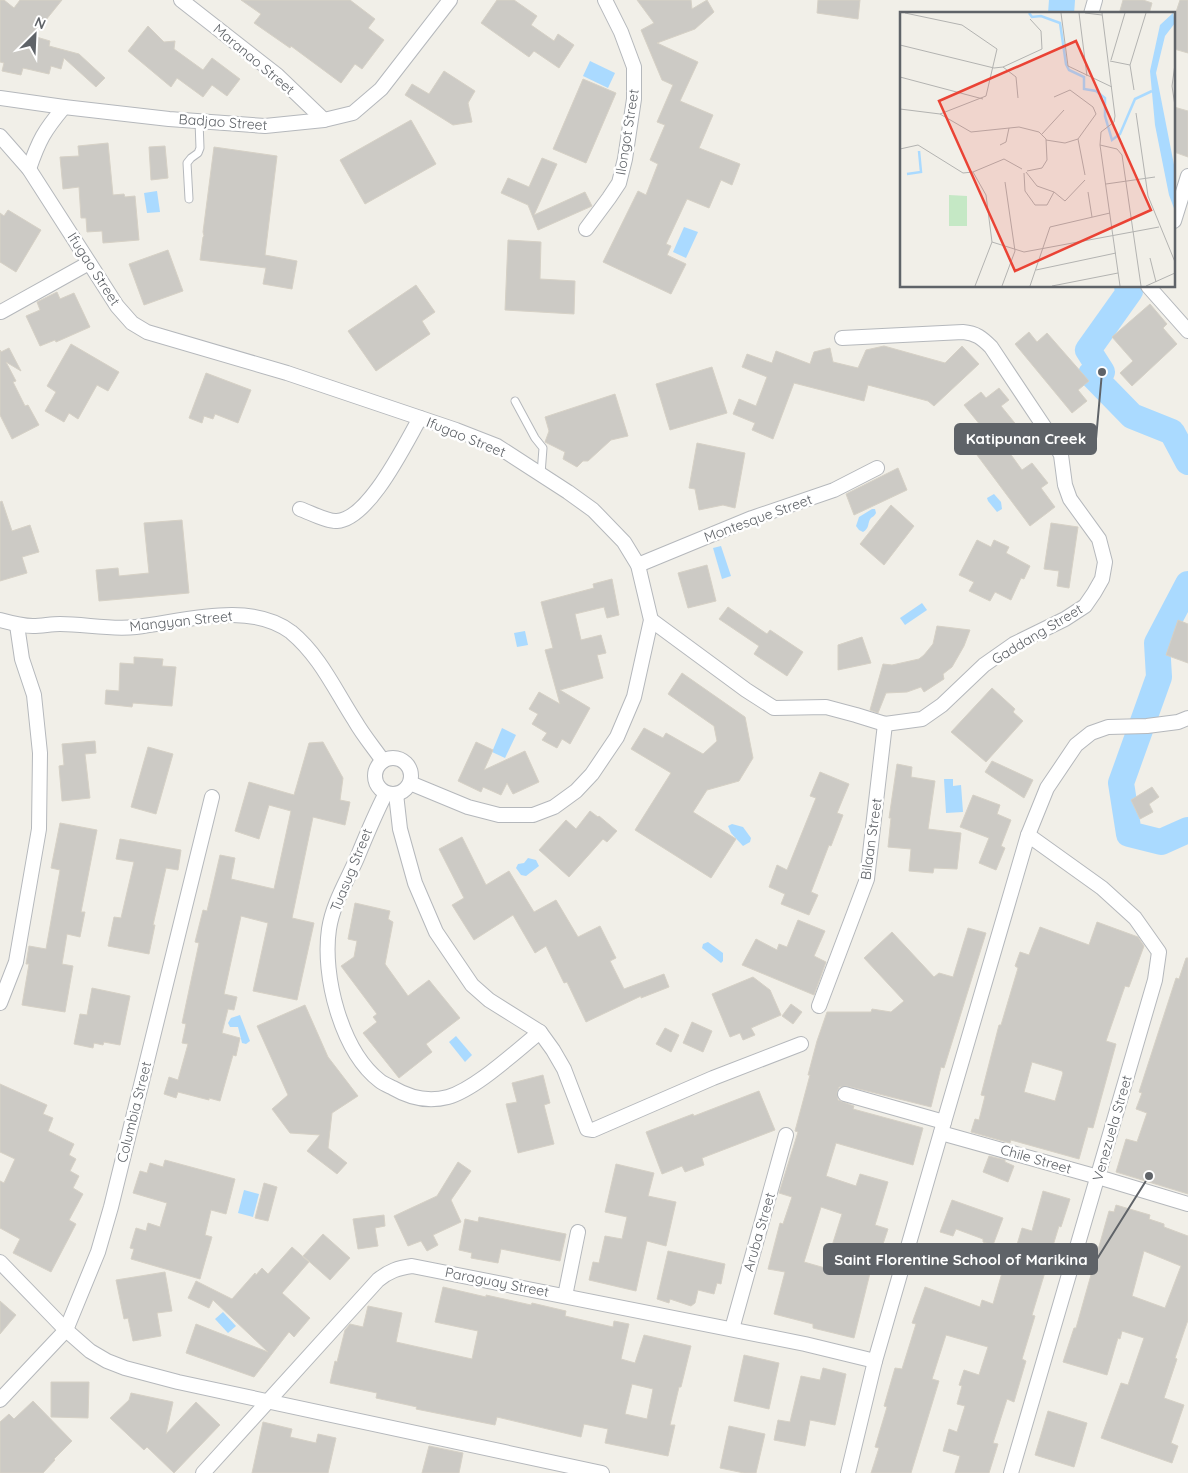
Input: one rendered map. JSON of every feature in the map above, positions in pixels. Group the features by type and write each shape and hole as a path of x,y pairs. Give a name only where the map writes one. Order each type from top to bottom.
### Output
{"street":[{"name":"Maranao Street","path":"181,0 277,76 324,120"},
{"name":"Badjao Street","path":"0,98 64,108 265,126 324,120 353,113 381,89 450,0"},
{"name":"Ilongot Street","path":"586,229 619,183 625,159 634,99 634,67 621,32 605,0"},
{"path":"29,169 46,128 64,108"},
{"name":"Ifugao Street","path":"0,136 29,169 117,306 132,324 147,332 287,373 497,446 593,510 624,542 638,565 651,620 634,697 617,737 592,774 576,791 554,807 533,815 498,815 468,807 410,783"},
{"path":"1176,215 1188,176"},
{"path":"1,312 89,263"},
{"path":"1152,288 1188,331"},
{"name":"Gaddang Street","path":"651,620 746,690 774,708 826,708 885,724 922,719 942,706 984,665 1014,644 1065,619 1085,606 1094,593 1102,578 1105,562 1099,538 1070,499 1065,485 1060,455 1053,440 991,347 983,338 972,333 963,332 842,338"},
{"path":"300,509 334,522 346,520 354,514 376,492 420,418"},
{"name":"Montesque Street","path":"638,565 752,518 834,490 877,468"},
{"name":"Mangyan Street","path":"0,620 17,625 59,624 104,628 135,628 177,620 238,615 280,625 292,633 321,664 355,722 383,761"},
{"path":"0,1003 16,962 39,829 40,753 34,695 22,659 17,625"},
{"path":"848,1473 875,1361 1028,835 1047,788 1076,745 1091,733 1108,727 1146,726 1178,722 1188,718"},
{"name":"Bilaan Street","path":"819,1006 867,880 885,724"},
{"path":"394,758 404,762 410,772 410,783 402,792 391,793 378,786 375,775 383,761 394,758"},
{"path":"391,793 413,874 436,932 472,985 489,1000 540,1032 554,1050 564,1069 586,1128 593,1130 713,1078 801,1044"},
{"name":"Tuasug Street","path":"391,793 374,816 335,905 329,929 328,963 334,1001 344,1031 361,1062 380,1081 406,1095 428,1099 447,1097 467,1090 540,1032"},
{"name":"Columbia Street","path":"0,1400 66,1330 98,1252 111,1207 212,797"},
{"name":"Venezuela Street","path":"1011,1473 1155,980 1159,952 1135,918 1102,888 1028,835"},
{"name":"Chile Street","path":"845,1094 1188,1204"},
{"name":"Aruba Street","path":"732,1329 786,1135"},
{"path":"565,1296 578,1232"},
{"path":"0,1262 66,1330 90,1351 107,1361 125,1368 178,1382 602,1473"},
{"name":"Paraguay Street","path":"203,1473 378,1280 398,1268 412,1266 732,1329 875,1361"}],"lane":[{"path":"189,199 187,163 198,153 200,148 199,121"},
{"path":"515,401 535,438 543,448 541,474"}],"water":[{"path":"590,61 615,73 608,88 583,76"},
{"path":"157,191 160,212 147,213 144,193"},
{"path":"684,227 698,232 686,258 673,252"},
{"path":"994,494 1001,502 1002,509 997,512 987,498"},
{"path":"875,509 876,513 871,518 867,529 863,532 859,530 856,526 859,517"},
{"path":"721,546 731,576 722,579 713,548"},
{"path":"922,603 927,610 905,625 900,618"},
{"path":"525,631 528,645 517,647 514,633"},
{"path":"502,728 516,735 505,758 492,752"},
{"path":"944,779 953,779 953,786 961,785 963,812 946,813"},
{"path":"732,824 743,827 751,838 750,842 743,846 731,833 728,826"},
{"path":"528,858 536,860 539,866 526,876 521,875 516,868 518,864 524,863"},
{"path":"708,942 723,953 723,961 721,963 702,948 703,944"},
{"path":"240,1015 250,1041 246,1044 242,1043 238,1027 230,1027 228,1023 231,1018"},
{"path":"456,1036 472,1055 465,1062 449,1042"},
{"path":"244,1190 259,1194 253,1217 238,1213"},
{"path":"223,1312 236,1326 228,1333 215,1319"}],"building":[{"path":"0,0 4,0 14,8 20,0 62,0 33,36 50,41 49,46 79,54 105,78 96,87 64,58 61,69 51,66 49,74 23,68 21,75 2,71 4,63 0,62"},
{"path":"241,0 350,0 375,19 368,28 384,40 362,69 355,64 341,83 291,46 290,48 254,23 261,14"},
{"path":"497,0 514,0 537,16 531,25 554,41 558,34 574,45 559,68 534,51 529,57 481,23"},
{"path":"637,0 691,0 692,9 707,0 714,12 695,29 657,43 698,62 680,101 713,115 699,148 740,164 732,185 721,180 709,208 687,199 666,244 671,246 667,255 686,264 671,294 603,262 638,191 646,195 658,164 650,160 665,125 657,122 673,85 662,80 641,30 654,23"},
{"path":"818,0 860,0 858,19 817,13"},
{"path":"1123,0 1143,0 1152,3 1150,12 1120,12"},
{"path":"1180,0 1188,0 1188,53 1176,50 1176,12"},
{"path":"148,26 164,42 175,41 174,49 203,70 212,58 240,79 227,96 212,85 203,97 177,78 171,87 128,51"},
{"path":"444,71 475,91 468,103 472,122 453,125 405,95 412,84 429,94"},
{"path":"583,79 616,93 586,163 553,149"},
{"path":"1176,108 1188,111 1188,157 1176,153"},
{"path":"411,120 436,164 365,204 340,160"},
{"path":"108,143 113,195 135,196 139,240 103,243 102,231 87,232 86,218 81,218 79,187 63,189 60,157 79,156 78,146"},
{"path":"165,146 168,178 151,180 149,147"},
{"path":"214,147 277,156 265,255 297,261 292,289 263,284 266,268 200,260"},
{"path":"542,158 557,164 534,215 585,192 592,206 538,230 528,205 501,193 508,178 529,187"},
{"path":"8,210 41,230 16,272 0,262 0,213 4,216"},
{"path":"508,240 541,242 540,279 575,281 574,314 505,310"},
{"path":"168,250 183,291 144,305 129,264"},
{"path":"416,285 435,312 422,321 430,334 376,371 348,331"},
{"path":"57,292 60,299 74,293 90,327 56,342 55,340 40,346 26,316 40,310 37,302"},
{"path":"1150,304 1167,324 1163,328 1177,344 1132,386 1120,373 1133,361 1112,337"},
{"path":"1029,332 1037,342 1047,333 1089,381 1078,390 1087,401 1072,413 1015,344"},
{"path":"71,344 119,372 108,391 97,385 78,419 69,413 64,422 45,411 56,392 47,386"},
{"path":"884,346 945,363 962,346 979,364 934,406 928,401 868,385 864,401 794,383 773,439 752,430 755,423 733,414 739,399 756,406 767,377 742,367 747,354 772,363 776,351 810,364 814,352 830,348 833,362 858,368 866,350"},
{"path":"9,348 21,371 6,362 16,381 13,382 25,406 28,405 39,425 12,439 0,415 0,350 1,352"},
{"path":"712,367 727,413 670,430 656,384"},
{"path":"206,373 251,390 238,423 215,414 213,419 204,416 202,423 189,418"},
{"path":"999,388 1009,400 1001,406 1027,438 1009,452 1022,470 1032,463 1048,483 1041,488 1055,507 1030,526 968,443 985,431 964,405 981,392 986,398"},
{"path":"615,394 628,436 611,440 588,461 583,461 577,467 563,459 565,452 545,442 549,431 545,417"},
{"path":"697,443 745,453 735,508 723,505 699,510 695,489 689,488"},
{"path":"898,468 907,490 854,515 846,494"},
{"path":"2,501 12,531 30,525 39,552 22,557 27,573 0,581 0,502"},
{"path":"891,505 914,526 884,565 860,544"},
{"path":"182,520 189,593 99,601 96,570 118,568 119,576 149,573 144,523"},
{"path":"1051,523 1078,527 1069,588 1057,586 1059,571 1044,569"},
{"path":"977,540 991,547 994,540 1009,547 1006,553 1030,566 1024,579 1021,578 1011,600 995,592 990,601 969,591 974,582 959,575"},
{"path":"707,565 716,601 688,608 678,573"},
{"path":"612,579 619,615 607,618 604,607 575,614 581,640 601,635 606,653 597,655 603,678 560,690 590,708 570,744 562,739 557,748 542,740 547,733 532,724 538,714 529,709 539,692 560,704 545,650 553,648 541,602 594,588 593,584"},
{"path":"728,607 767,634 770,630 803,652 787,676 754,654 759,646 719,619"},
{"path":"1178,620 1188,624 1188,663 1166,655"},
{"path":"937,626 970,630 964,646 952,667 943,674 944,679 924,692 921,687 907,692 886,693 878,713 870,710 883,664 892,665 919,659 933,644"},
{"path":"862,637 871,663 838,670 838,645"},
{"path":"134,657 163,659 162,666 176,667 172,706 133,703 132,707 105,704 106,690 119,691 120,663 134,664"},
{"path":"682,673 745,717 753,758 739,781 707,790 693,812 736,839 711,878 635,830 671,773 631,749 644,728 663,738 666,733 703,754 717,741 714,726 668,694"},
{"path":"992,688 1015,709 1013,712 1023,721 986,762 951,732"},
{"path":"95,741 96,753 85,754 90,798 62,801 59,766 64,765 62,744"},
{"path":"323,742 343,778 340,800 350,802 345,825 313,817 292,918 314,923 297,1000 253,991 268,923 241,916 224,994 237,997 234,1010 228,1009 222,1033 240,1038 236,1056 233,1055 220,1101 178,1092 176,1098 164,1094 169,1077 178,1080 188,1044 182,1043 186,1024 182,1023 199,943 195,942 203,910 207,911 220,855 235,858 231,879 274,889 291,811 269,805 259,839 235,831 249,782 294,795 309,743"},
{"path":"476,742 493,750 484,770 525,751 539,782 513,794 507,783 501,795 483,787 481,792 458,781"},
{"path":"148,747 173,754 156,814 131,807"},
{"path":"992,761 1033,780 1024,798 985,772"},
{"path":"897,764 912,767 911,777 935,781 928,829 961,833 957,869 934,868 933,873 909,871 911,849 888,847 891,818 889,818"},
{"path":"820,772 849,784 837,813 843,815 811,892 818,895 809,915 781,904 785,894 769,887 777,865 787,870 816,798 810,796"},
{"path":"1152,787 1159,797 1149,804 1153,812 1140,819 1131,800"},
{"path":"973,795 1000,805 997,814 1011,820 1001,846 1005,848 996,870 979,863 989,838 960,827"},
{"path":"590,811 617,831 607,842 603,839 569,877 539,850 566,820 576,829"},
{"path":"60,823 97,830 81,912 85,912 80,937 67,934 62,964 73,966 65,1012 22,1005 29,964 26,964 29,946 46,949 60,870 51,868"},
{"path":"462,837 486,885 509,871 534,912 556,900 578,937 600,926 616,958 610,961 624,989 664,974 669,987 641,998 641,996 586,1022 567,982 564,983 546,946 535,953 513,915 474,940 452,905 464,898 439,849"},
{"path":"120,839 181,850 178,870 166,868 153,925 155,925 149,954 108,946 114,917 121,918 134,862 116,859"},
{"path":"355,903 390,911 388,919 393,922 385,964 408,996 429,980 460,1018 426,1044 432,1052 399,1078 363,1033 377,1022 373,1017 377,1014 341,966 354,957 357,941 348,939"},
{"path":"798,920 825,931 814,956 826,962 814,995 742,965 756,939 777,950 779,944 787,947"},
{"path":"1097,922 1138,937 1144,946 1129,987 1125,986 1106,1041 1116,1044 1093,1128 1088,1127 1079,1159 1011,1140 1010,1143 971,1132 975,1119 979,1120 985,1096 981,1095 999,1025 1001,1025 1018,968 1015,966 1020,952 1029,955 1040,927 1089,945","holes":["1032,1062 1062,1071 1055,1101 1024,1092"]},
{"path":"968,928 986,933 944,1068 941,1067 931,1107 847,1086 839,1087 837,1092 838,1100 854,1106 853,1109 923,1128 913,1165 836,1143 826,1176 856,1186 860,1174 888,1182 875,1225 888,1229 873,1274 870,1273 854,1338 813,1328 813,1324 774,1314 785,1272 768,1269 780,1223 783,1224 792,1197 779,1193 798,1132 795,1131 810,1075 808,1075 827,1012 871,1012 872,1009 891,1012 904,1001 864,958 892,932 934,977 939,973 953,977","holes":["821,1207 842,1214 825,1268 804,1262"]},
{"path":"1186,958 1188,958 1188,1194 1116,1172 1126,1139 1137,1142 1147,1113 1136,1109 1142,1093 1139,1092 1176,978 1179,979"},
{"path":"753,977 770,990 781,1015 751,1028 755,1035 743,1040 740,1033 730,1037 712,994"},
{"path":"92,988 130,996 120,1045 104,1042 103,1045 94,1043 93,1048 74,1044 80,1014 87,1015"},
{"path":"791,1004 802,1012 793,1024 782,1016"},
{"path":"305,1005 328,1057 358,1096 332,1113 328,1148 347,1163 337,1174 307,1151 320,1135 290,1133 272,1109 288,1095 257,1026"},
{"path":"692,1022 712,1031 703,1052 683,1043"},
{"path":"665,1028 679,1035 671,1052 656,1044"},
{"path":"543,1075 550,1103 544,1105 554,1144 518,1153 506,1104 517,1102 512,1083"},
{"path":"0,1084 47,1105 43,1114 53,1118 48,1131 74,1144 69,1155 76,1159 70,1171 79,1176 73,1188 83,1194 69,1220 76,1224 51,1272 13,1253 20,1239 0,1228 0,1181 4,1183 15,1159 0,1152"},
{"path":"759,1091 775,1130 702,1158 704,1165 685,1172 682,1166 662,1174 646,1132"},
{"path":"989,1156 1005,1160 1005,1162 1014,1166 1008,1182 983,1172"},
{"path":"165,1160 235,1179 226,1214 211,1210 205,1235 212,1237 200,1279 131,1259 134,1249 130,1248 136,1228 146,1231 148,1223 160,1227 167,1203 133,1193 140,1171 147,1173 150,1163 163,1167"},
{"path":"458,1162 471,1171 451,1200 461,1222 433,1235 438,1245 427,1251 421,1241 408,1246 394,1216 437,1196"},
{"path":"616,1164 654,1173 648,1196 676,1202 666,1246 647,1241 636,1291 589,1280 593,1262 599,1263 605,1236 622,1239 627,1217 605,1212"},
{"path":"264,1183 277,1187 268,1221 255,1218"},
{"path":"1043,1191 1070,1199 1061,1227 1059,1226 1032,1315 1035,1316 1022,1359 1026,1361 1014,1402 1007,1399 993,1443 998,1444 989,1473 955,1473 960,1456 943,1451 949,1429 957,1432 965,1406 957,1404 962,1386 959,1385 964,1370 979,1375 988,1347 946,1335 932,1379 939,1381 911,1473 871,1473 879,1448 875,1447 887,1407 884,1406 895,1368 902,1369 916,1324 912,1323 925,1287 980,1307 982,1300 993,1304 1004,1266 1010,1268 1022,1228 1032,1231"},
{"path":"952,1200 1003,1218 993,1245 983,1242 983,1239 956,1229 953,1236 940,1232"},
{"path":"1116,1205 1150,1215 1149,1219 1188,1236 1188,1320 1164,1398 1184,1405 1171,1443 1178,1446 1172,1463 1101,1438 1121,1383 1128,1385 1144,1338 1122,1331 1120,1339 1118,1338 1107,1375 1063,1362 1074,1328 1076,1328 1109,1211 1114,1212","holes":["1144,1251 1181,1266 1165,1308 1132,1296"]},
{"path":"384,1215 385,1226 375,1228 378,1246 358,1249 353,1219"},
{"path":"479,1217 566,1234 560,1261 501,1249 498,1263 471,1258 472,1253 459,1250 465,1219 478,1222"},
{"path":"323,1234 350,1258 330,1280 303,1256"},
{"path":"292,1247 309,1262 282,1293 310,1318 294,1337 289,1332 254,1377 186,1353 196,1324 268,1352 213,1300 209,1308 188,1298 196,1281 232,1299 255,1273 256,1275 262,1268 268,1274"},
{"path":"668,1251 725,1264 721,1284 717,1283 714,1294 698,1290 695,1303 691,1306 670,1299 669,1303 657,1299"},
{"path":"165,1272 172,1311 157,1313 161,1336 133,1341 128,1318 124,1319 116,1280"},
{"path":"443,1287 486,1297 486,1295 531,1305 532,1303 566,1311 565,1316 613,1327 614,1321 629,1324 621,1359 635,1363 644,1335 691,1346 670,1425 675,1425 668,1456 605,1443 608,1429 584,1424 581,1437 497,1417 495,1425 416,1409 417,1407 376,1398 377,1393 330,1383 345,1330 350,1324 363,1327 368,1306 402,1313 396,1342 472,1359 478,1331 435,1322","holes":["632,1384 653,1389 647,1419 625,1414"]},
{"path":"0,1301 16,1315 0,1334"},
{"path":"744,1355 779,1363 769,1409 734,1401"},
{"path":"823,1368 846,1374 835,1425 810,1420 805,1446 774,1440 778,1420 790,1422 801,1376 820,1380"},
{"path":"51,1382 89,1382 88,1418 51,1417"},
{"path":"131,1393 173,1402 166,1434 196,1402 220,1425 174,1473 147,1447 144,1450 110,1418 129,1400"},
{"path":"33,1401 72,1441 43,1473 0,1473 0,1422 9,1414 14,1419"},
{"path":"1048,1411 1087,1423 1074,1467 1035,1455"},
{"path":"263,1422 292,1429 290,1437 316,1443 318,1434 336,1438 328,1473 252,1473"},
{"path":"729,1426 765,1434 756,1473 744,1473 720,1468"},
{"path":"429,1446 463,1453 459,1473 422,1473"}],"waterway":[{"path":"1061,12 1062,0"},
{"path":"1128,288 1130,291 1088,350 1102,372 1091,374 1132,416 1172,432 1188,462"},
{"path":"1188,584 1157,643 1159,677 1121,783 1129,834 1161,842 1188,830"}],"place":[{"name":"Katipunan Creek","path":"1102,372"},
{"name":"Saint Florentine School of Marikina","path":"1149,1176"}]}
